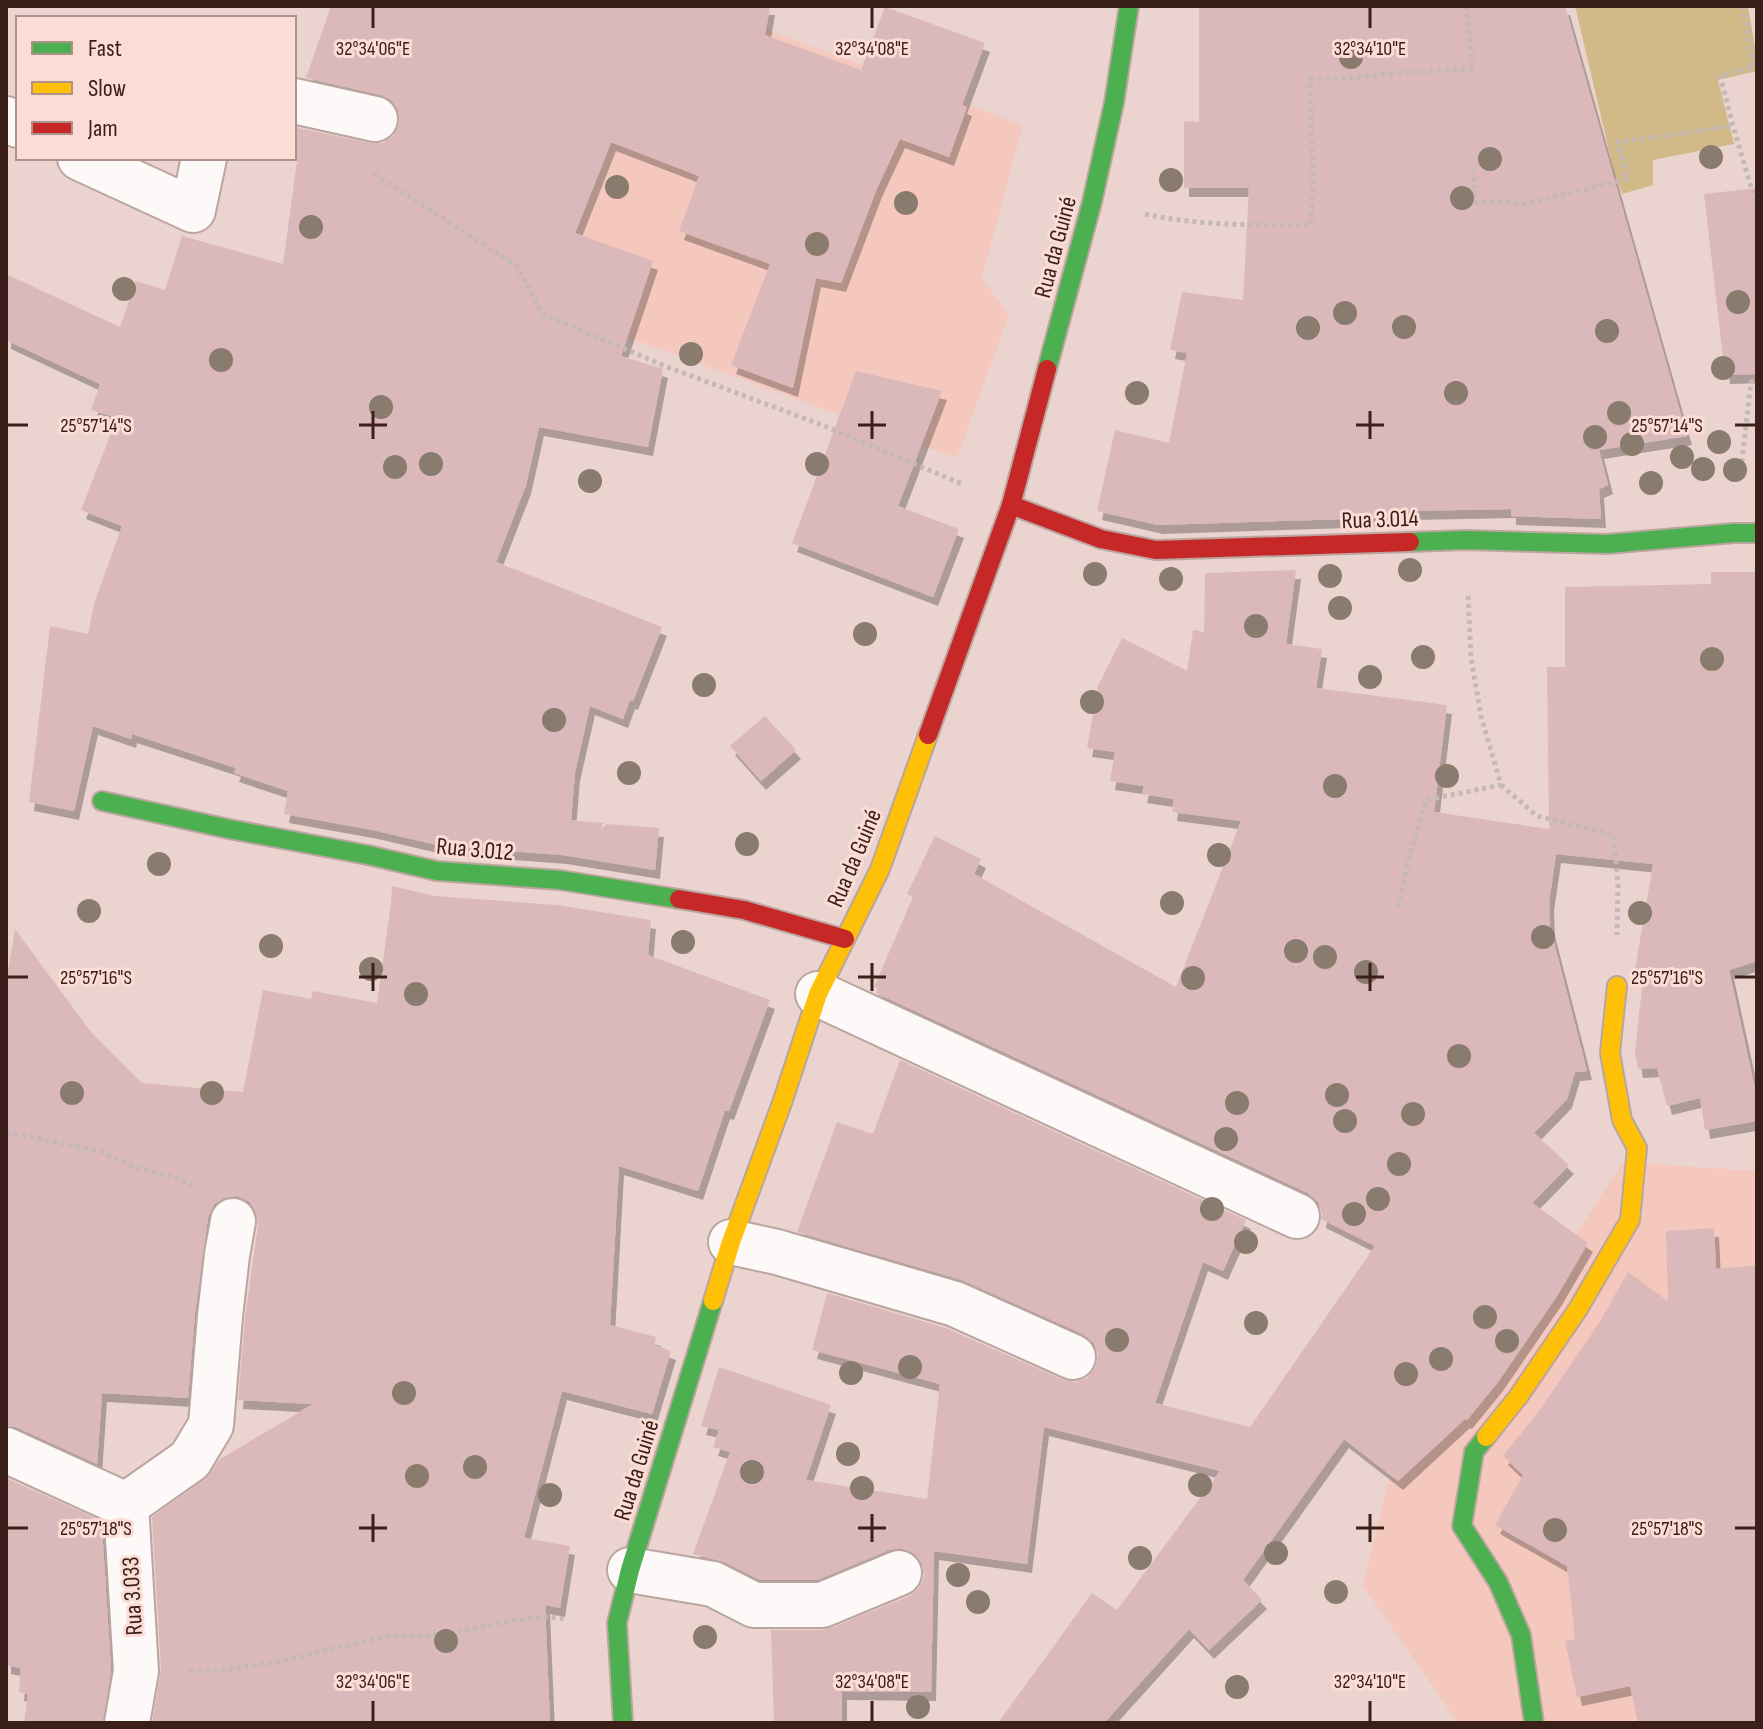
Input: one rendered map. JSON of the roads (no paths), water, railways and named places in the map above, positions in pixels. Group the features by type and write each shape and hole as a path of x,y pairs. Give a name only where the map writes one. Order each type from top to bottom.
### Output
{"street":[{"name":"Rua da Guiné","path":"623,1723 617,1623 630,1570 731,1242 818,994 880,869 1011,505 1092,202 1114,103 1129,6"},
{"path":"296,101 375,119"},
{"path":"84,160 193,210 204,160"},
{"name":"Rua 3.014","path":"1011,505 1101,539 1156,550 1466,540 1607,544 1757,533"},
{"name":"Rua 3.012","path":"102,801 437,871 560,880 744,910 845,939"},
{"path":"1534,1723 1521,1635 1498,1582 1462,1526 1474,1452 1518,1397 1578,1309 1630,1220 1637,1148 1622,1120 1610,1053 1617,986"},
{"path":"818,994 1297,1216"},
{"path":"6,1450 126,1505 190,1460 211,1425 220,1316 233,1221"},
{"path":"731,1242 777,1252 955,1304 1073,1357"},
{"name":"Rua 3.033","path":"126,1505 136,1671 127,1723"},
{"path":"630,1570 713,1584 754,1605 822,1605 899,1573"}]}
